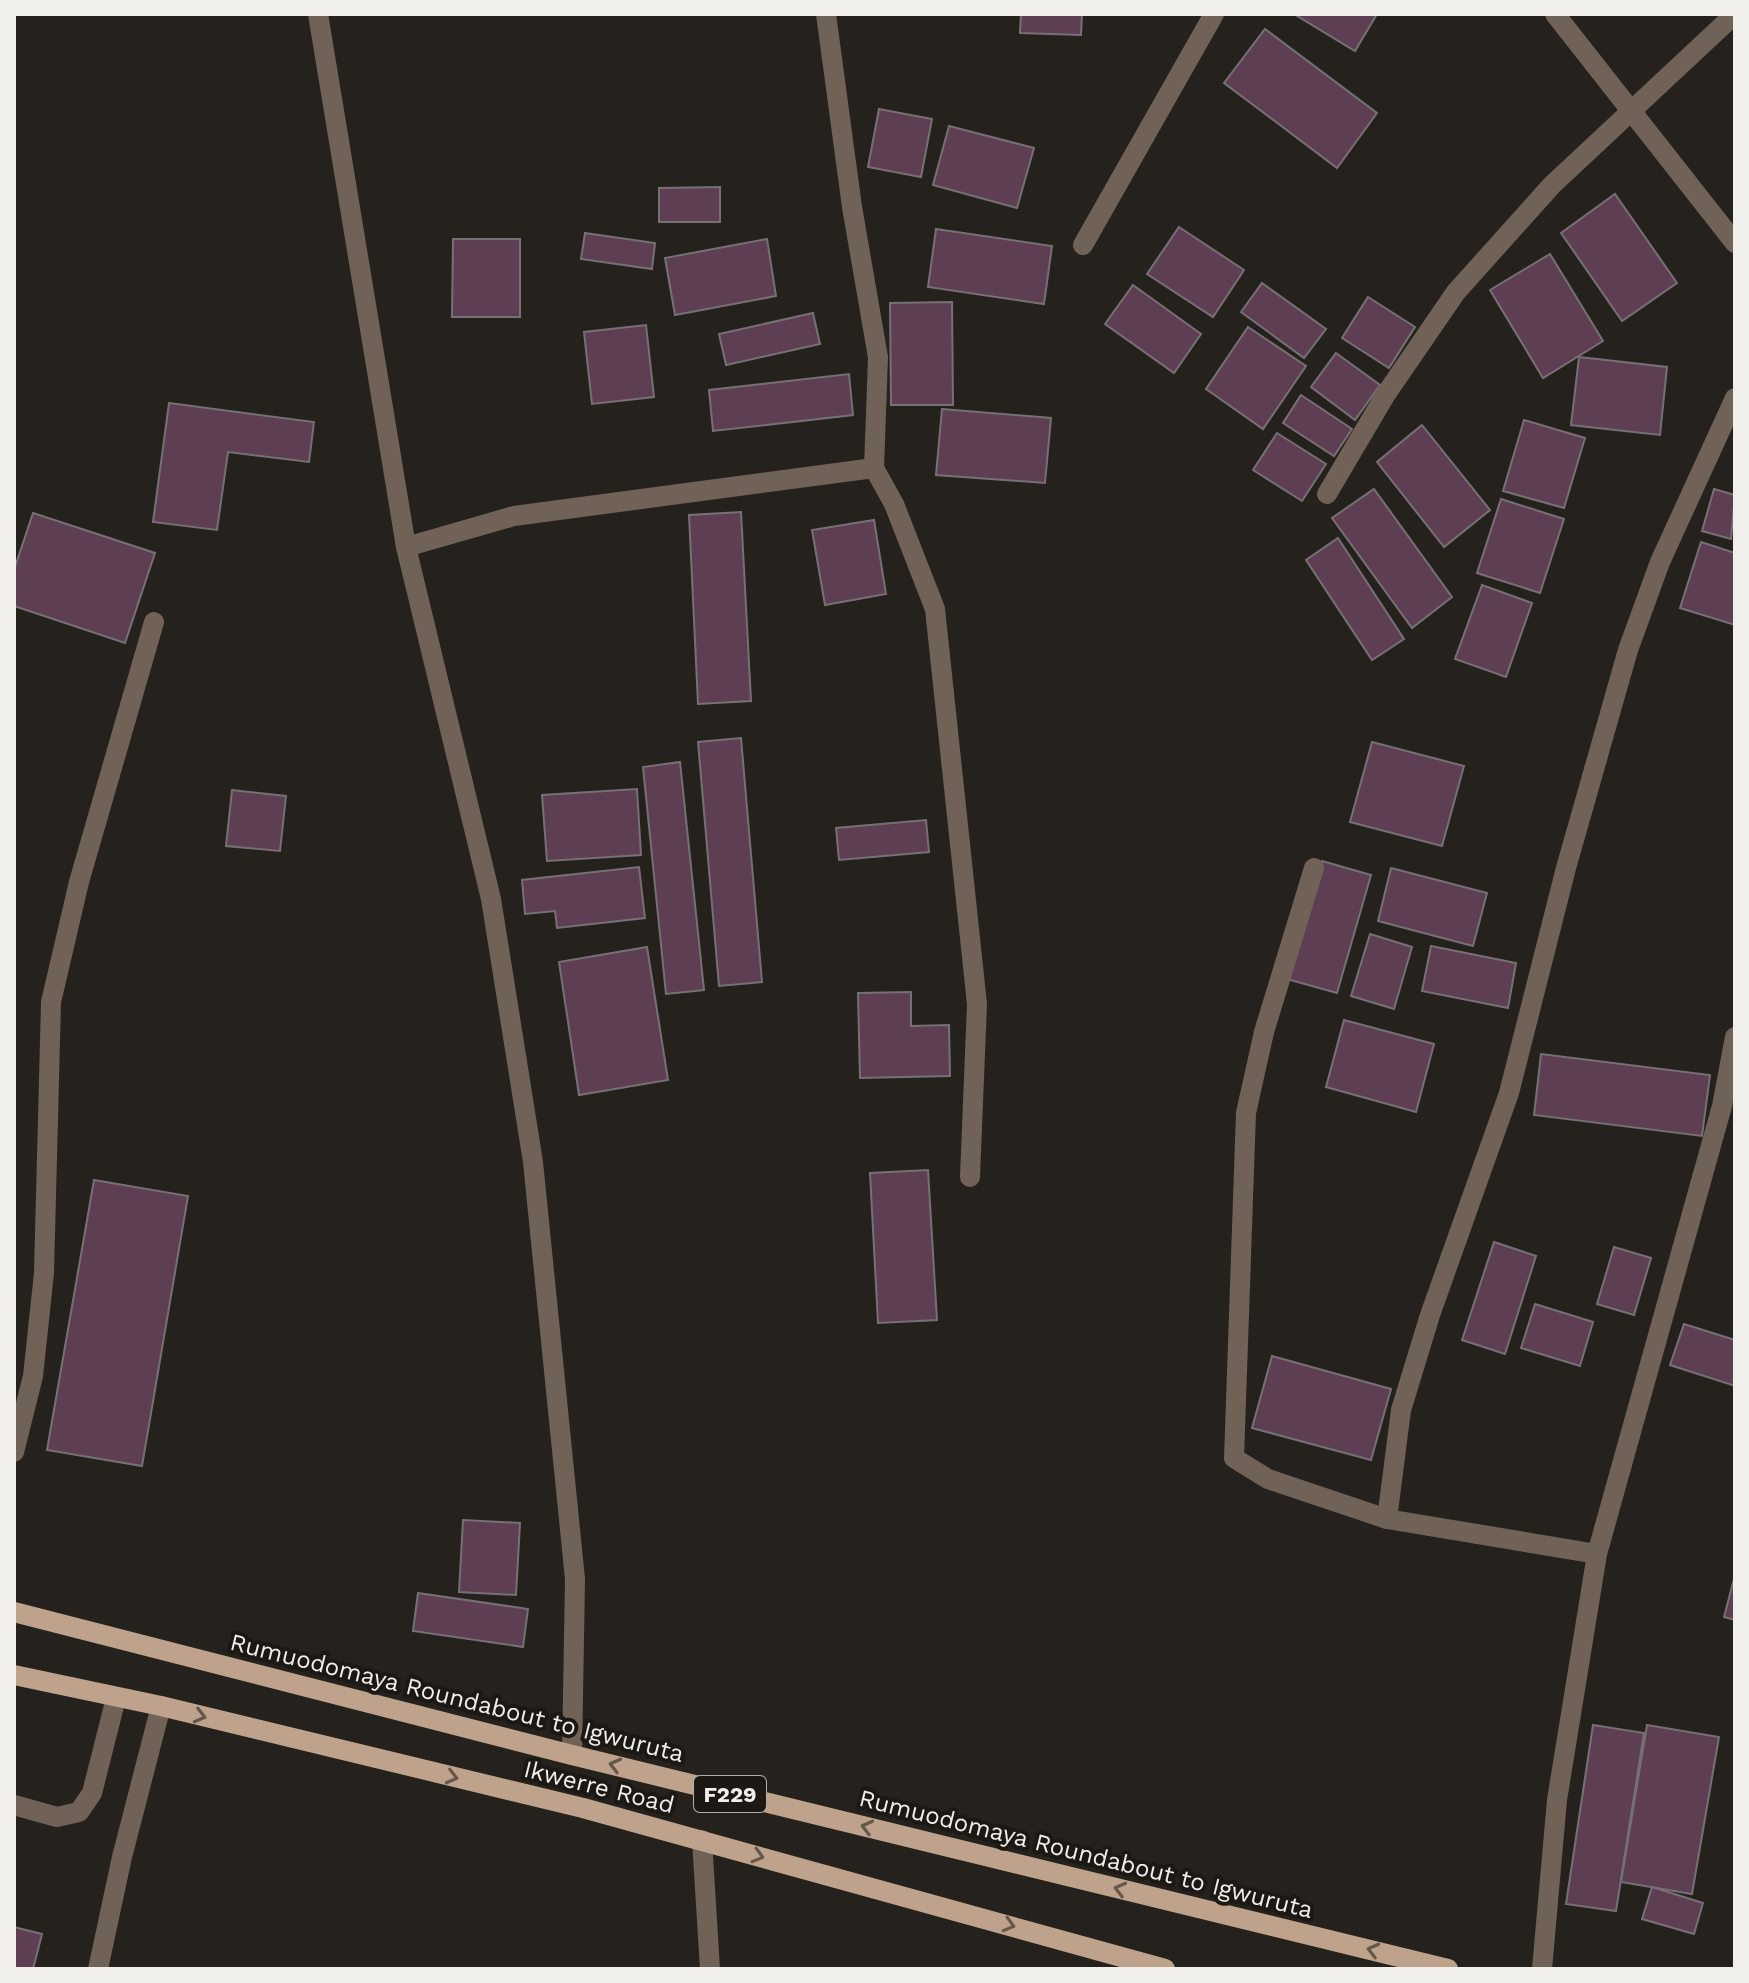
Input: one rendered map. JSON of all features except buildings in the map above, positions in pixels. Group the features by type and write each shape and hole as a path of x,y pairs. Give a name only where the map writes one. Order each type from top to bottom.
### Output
{"main road":[{"name":"Rumuodomaya Roundabout to Igwuruta","path":"14,1612 572,1755 1448,1969"},
{"name":"Ikwerre Road","path":"14,1675 161,1706 702,1840 1165,1969"}],"street":[{"path":"318,14 406,547 491,899 533,1162 575,1579 572,1755"},
{"path":"826,14 852,207 878,357 874,468 894,504 935,609 977,1004 970,1177"},
{"path":"1083,245 1214,14"},
{"path":"1555,14 1735,243"},
{"path":"1327,494 1386,394 1456,292 1552,185 1735,14"},
{"path":"1387,1519 1401,1410 1430,1315 1509,1093 1566,868 1628,650 1660,562 1735,398"},
{"path":"406,547 514,516 874,468"},
{"path":"14,1452 33,1376 44,1273 51,1002 79,882 154,622"},
{"path":"1314,868 1264,1032 1246,1113 1234,1458 1268,1479 1387,1519 1597,1554"},
{"path":"1542,1969 1557,1800 1597,1554 1722,1106 1735,1037"},
{"path":"14,1805 57,1817 79,1812 92,1793 116,1698"},
{"path":"98,1969 122,1857 161,1706"},
{"path":"702,1840 710,1969"}]}
